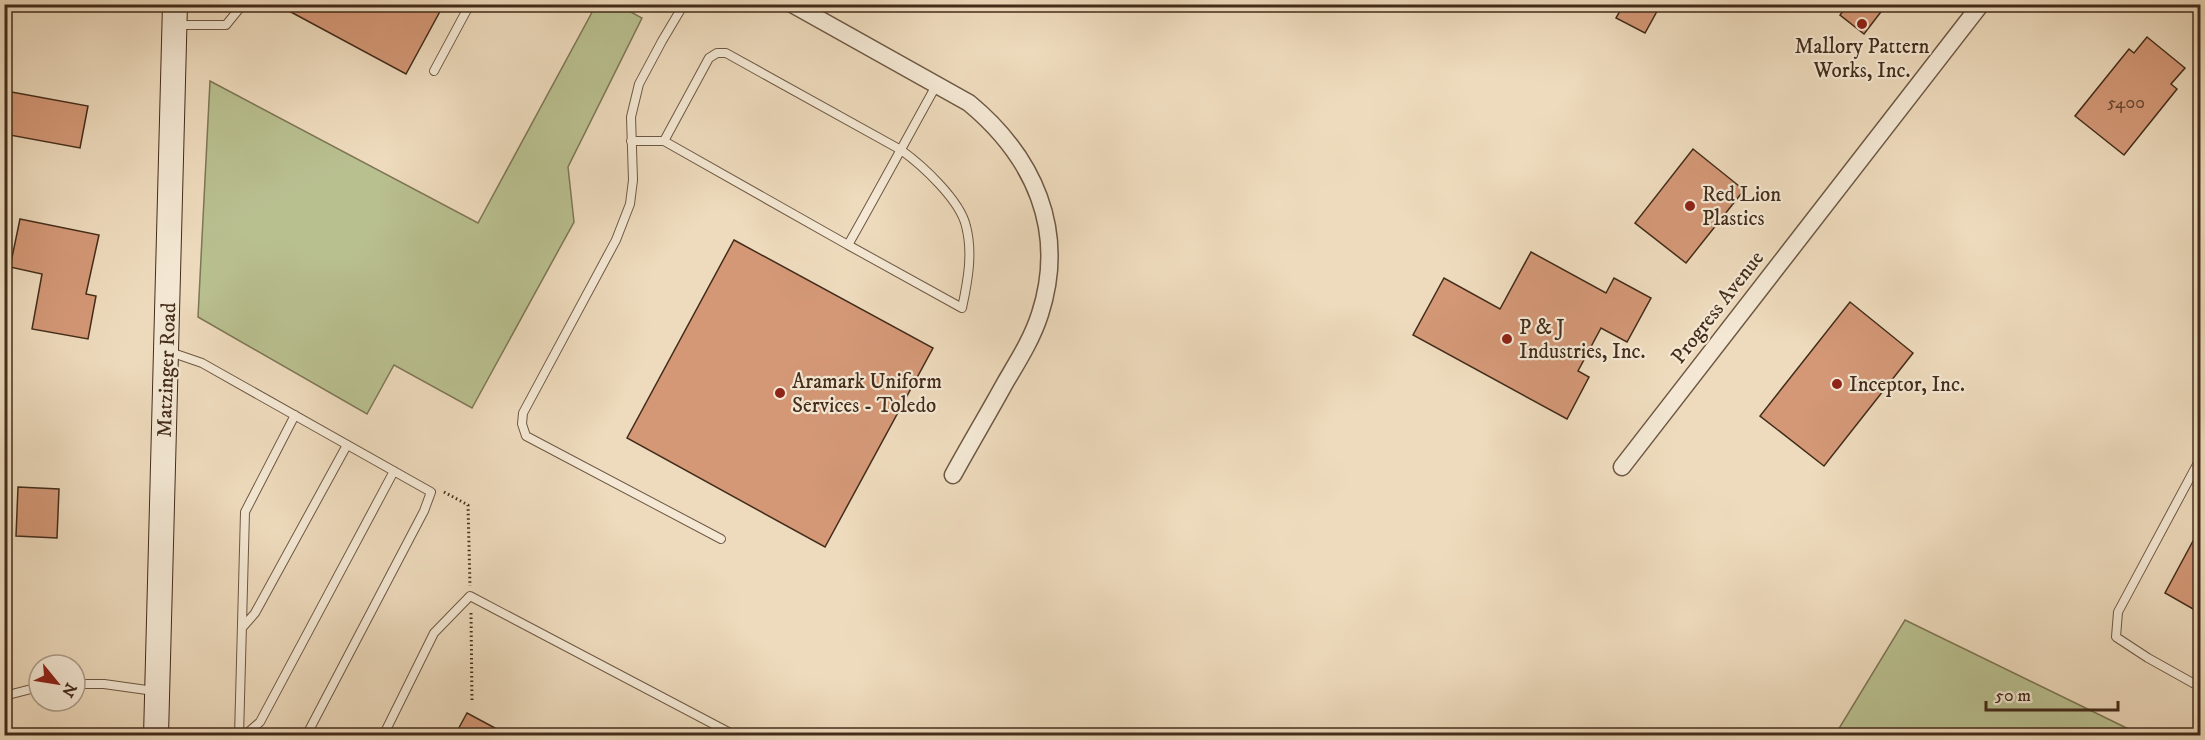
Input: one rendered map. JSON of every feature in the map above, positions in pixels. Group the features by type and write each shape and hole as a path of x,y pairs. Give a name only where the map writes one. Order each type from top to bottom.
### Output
{"street":[{"path":"792,4 969,103 992,121 1029,170 1048,227 1049,257 1040,313 1033,331 953,475"},
{"name":"Progress Avenue","path":"1622,467 1981,4"},
{"name":"Matzinger Road","path":"156,735 175,15"}],"lane":[{"path":"175,15 226,25 243,4"},
{"path":"434,71 470,4"},
{"path":"684,4 639,84 631,117 633,180 630,204 616,240 523,413 522,424 526,436 721,539"},
{"path":"632,141 664,141 962,308 968,283 970,257 966,223 947,193 918,163 901,150 726,53 717,52 708,58 664,141"},
{"path":"848,245 937,84"},
{"path":"166,351 202,363 431,492 424,511 306,735"},
{"path":"239,735 245,512 295,415"},
{"path":"242,628 255,613 347,445"},
{"path":"2200,459 2118,612 2116,637 2200,687"},
{"path":"243,735 260,722 394,471"},
{"path":"383,735 434,633 470,596 736,735"},
{"path":"87,684 104,684 157,692"},
{"path":"4,696 27,690"}],"green space":[{"path":"596,5 618,5 642,18 568,167 574,222 472,408 394,365 367,414 198,317 210,81 478,223"},
{"path":"1905,620 2141,735 1835,735"}],"building":[{"path":"276,4 444,4 406,74"},
{"path":"1624,4 1661,4 1645,33 1616,18"},
{"name":"Mallory Pattern Works, Inc.","path":"1848,4 1887,4 1864,34 1840,15"},
{"path":"2147,37 2185,68 2171,84 2177,89 2124,155 2075,116 2129,49 2134,53"},
{"path":"6,91 88,106 80,148 4,134"},
{"name":"Red Lion Plastics","path":"1693,149 1744,190 1686,263 1635,223"},
{"path":"20,219 99,235 86,294 96,296 88,339 32,329 42,274 10,267"},
{"name":"Aramark Uniform Services - Toledo","path":"734,240 933,348 825,547 627,438"},
{"name":"P & J Industries, Inc.","path":"1531,252 1606,293 1614,278 1651,298 1627,342 1601,328 1578,371 1589,377 1567,419 1413,335 1444,278 1500,309"},
{"name":"Inceptor, Inc.","path":"1850,302 1913,353 1824,466 1760,416"},
{"path":"18,487 59,489 57,538 16,536"},
{"path":"2200,528 2200,613 2165,593"},
{"path":"467,713 508,735 455,735"}],"place":[{"name":"Mallory Pattern Works, Inc.","path":"1862,24"},
{"name":"Red Lion Plastics","path":"1690,206"},
{"name":"P & J Industries, Inc.","path":"1507,339"},
{"name":"Inceptor, Inc.","path":"1837,384"},
{"name":"Aramark Uniform Services - Toledo","path":"780,393"}]}
